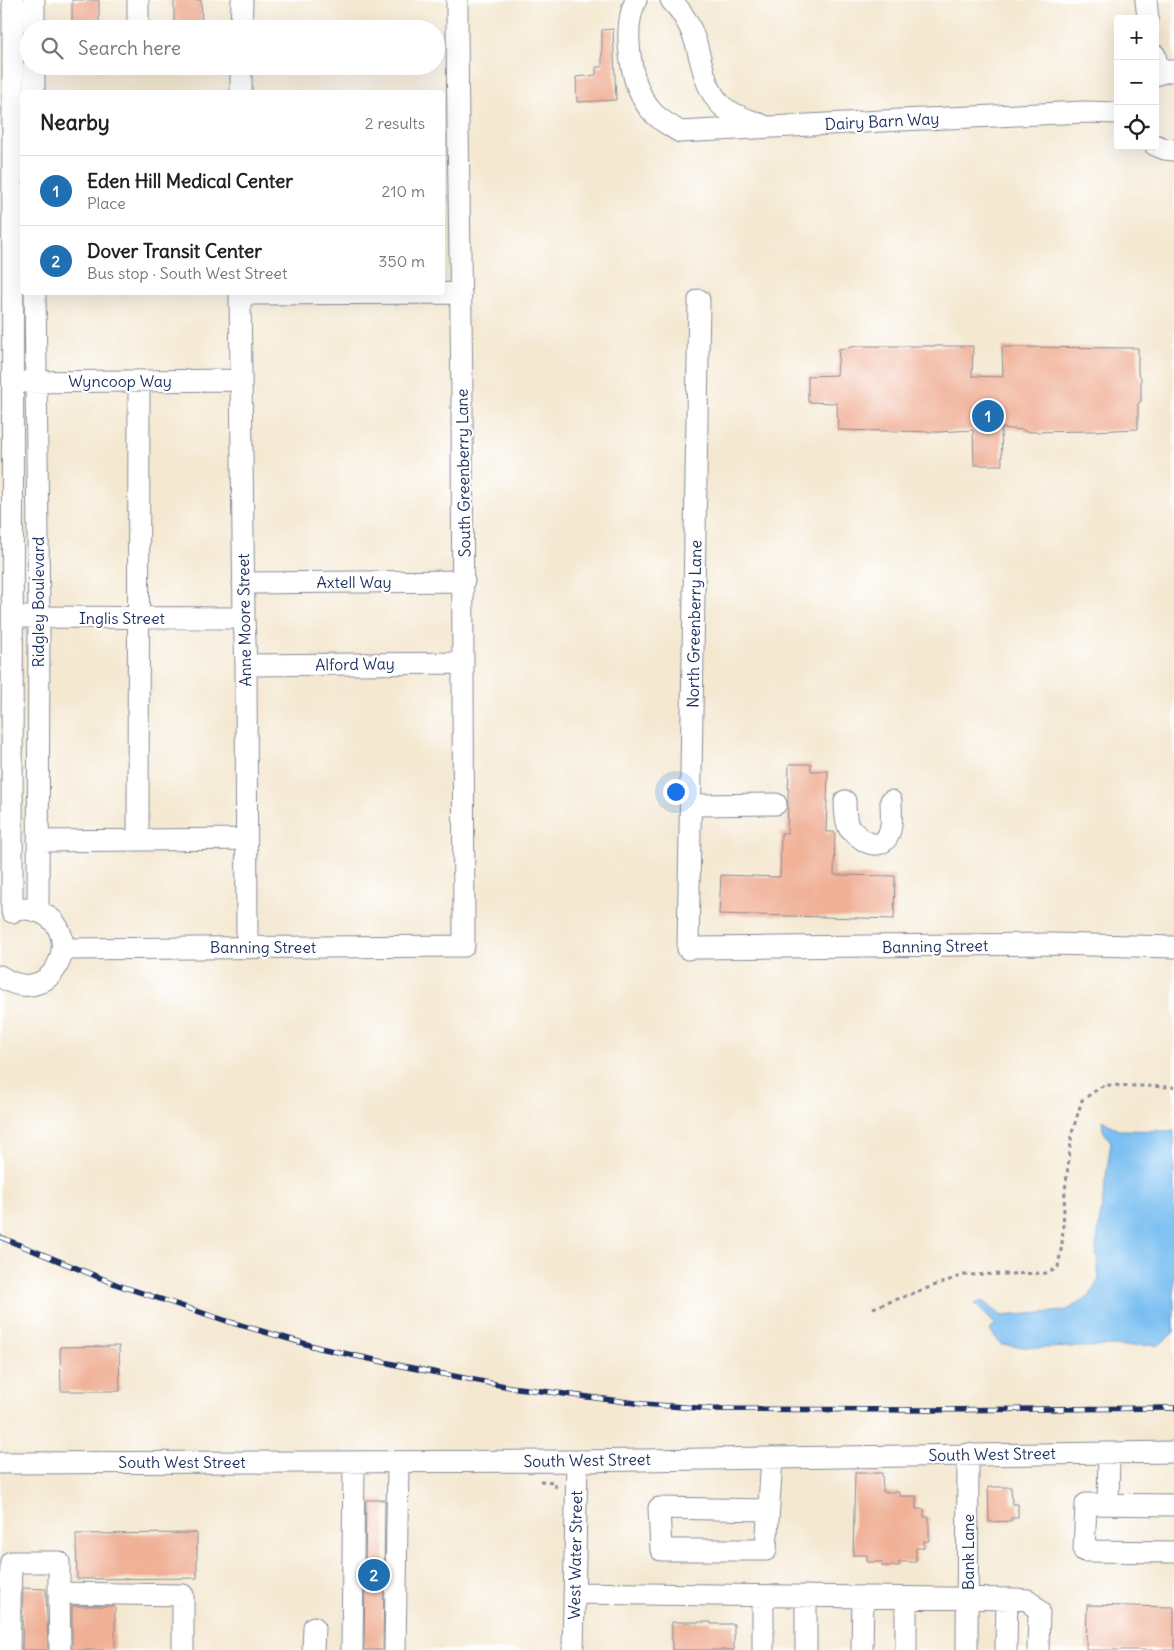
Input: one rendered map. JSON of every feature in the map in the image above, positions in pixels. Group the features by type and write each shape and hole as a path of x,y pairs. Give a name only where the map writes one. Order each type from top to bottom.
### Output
{"street":[{"path":"0,976 12,983 24,985 37,984 48,978 56,969 62,958 63,949 61,933 45,915 22,909 6,915 6,382 18,156 7,46 13,0"},
{"path":"34,0 34,20"},
{"path":"138,0 138,20"},
{"path":"241,20 242,0"},
{"name":"South Greenberry Lane","path":"457,0 457,136 461,293 464,581 464,946"},
{"name":"Dairy Barn Way","path":"636,0 630,13 629,29 630,52 636,85 650,110 680,132 901,120 1085,112 1114,113"},
{"path":"671,0 679,8 690,26 709,89 721,105 738,116 769,127"},
{"path":"1146,0 1148,15"},
{"path":"34,75 34,90"},
{"path":"241,75 241,90"},
{"path":"1159,147 1174,150"},
{"path":"445,293 461,293"},
{"name":"Ridgley Boulevard","path":"35,295 39,617 38,912"},
{"name":"Anne Moore Street","path":"240,295 246,665 247,947"},
{"name":"North Greenberry Lane","path":"692,948 699,300"},
{"name":"Wyncoop Way","path":"6,382 241,380"},
{"path":"138,840 139,381"},
{"name":"Axtell Way","path":"244,583 464,581"},
{"name":"Inglis Street","path":"6,618 244,618"},
{"name":"Alford Way","path":"246,665 463,663"},
{"path":"845,801 846,818 850,829 872,845 878,844 885,838 891,826 891,801"},
{"path":"700,805 776,804"},
{"path":"38,841 246,839"},
{"name":"Banning Street","path":"692,948 1051,944 1174,947"},
{"name":"Banning Street","path":"63,949 464,946"},
{"name":"South West Street","path":"0,1463 577,1461 1174,1452"},
{"path":"1108,1504 1109,1453"},
{"name":"Bank Lane","path":"967,1650 968,1454"},
{"path":"768,1510 659,1508 661,1550 766,1550 772,1458"},
{"name":"West Water Street","path":"573,1650 577,1461"},
{"path":"352,1650 354,1462"},
{"path":"395,1650 398,1462"},
{"path":"1174,1505 1086,1504 1084,1551 1174,1552"},
{"path":"10,1650 11,1562 59,1562 60,1650"},
{"path":"59,1593 184,1595 183,1650"},
{"path":"574,1593 1028,1600 1039,1611 1038,1650"},
{"path":"763,1596 763,1650"},
{"path":"806,1596 806,1650"},
{"path":"862,1650 863,1597"},
{"path":"906,1598 906,1650"},
{"path":"1006,1650 1007,1599"},
{"path":"312,1650 314,1627"}],"path":[{"path":"872,1308 963,1275 1049,1273 1058,1266 1062,1244 1065,1191 1072,1133 1082,1100 1104,1085 1174,1087"}],"water":[{"path":"1102,1120 1118,1130 1174,1131 1174,1332 1159,1345 1037,1348 1002,1345 990,1331 995,1324 975,1304 982,1301 1002,1316 1065,1311 1089,1297 1099,1279 1096,1247 1111,1142 1103,1130"}],"building":[{"path":"72,0 99,0 99,20 72,20"},
{"path":"174,0 201,0 202,20 174,20"},
{"path":"613,29 616,100 577,102 576,77 596,75 596,67 602,67 602,30"},
{"path":"858,346 973,346 972,376 1003,377 1002,347 1138,348 1141,401 1138,404 1138,429 1025,432 1024,430 1001,428 1002,465 974,465 973,430 938,432 838,430 837,403 808,402 808,376 837,375 839,349"},
{"path":"789,764 811,764 811,771 828,771 826,832 835,832 834,875 895,876 894,919 719,914 721,875 780,877 781,833 787,833"},
{"path":"119,1346 120,1391 61,1391 60,1347"},
{"path":"855,1473 882,1473 883,1492 899,1492 899,1496 916,1496 916,1509 924,1509 924,1517 929,1517 929,1541 924,1541 924,1548 916,1548 916,1562 899,1562 899,1566 882,1566 882,1562 867,1562 867,1555 853,1555"},
{"path":"988,1487 1011,1487 1012,1504 1018,1504 1018,1518 1011,1518 1011,1521 989,1522"},
{"path":"366,1500 385,1500 383,1650 364,1650"},
{"path":"197,1533 197,1578 77,1579 76,1534"},
{"path":"23,1588 46,1589 48,1650 22,1650"},
{"path":"1087,1605 1174,1607 1174,1650 1086,1650"},
{"path":"72,1606 115,1606 115,1650 72,1650"},
{"path":"672,1622 734,1624 734,1650 672,1650"}],"railway":[{"path":"0,1237 118,1285 230,1322 320,1348 510,1387 643,1404 711,1409 1174,1408"}],"place":[{"name":"Eden Hill Medical Center","path":"988,416"},
{"name":"Dover Transit Center","path":"374,1575"}]}
